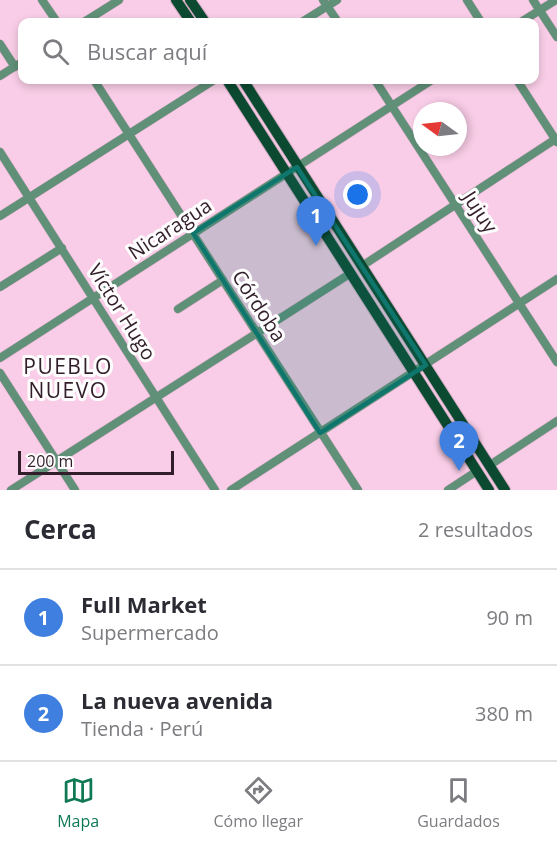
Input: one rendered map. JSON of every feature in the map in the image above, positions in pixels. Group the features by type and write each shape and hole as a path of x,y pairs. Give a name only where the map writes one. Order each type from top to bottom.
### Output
{"main road":[{"path":"176,0 188,18"},
{"path":"190,0 202,18"},
{"path":"230,84 489,490"},
{"path":"245,84 505,490"}],"street":[{"path":"42,0 54,18"},
{"path":"307,18 325,3 337,0"},
{"path":"467,0 478,18"},
{"path":"533,0 557,37"},
{"path":"527,18 556,0"},
{"path":"90,18 113,2"},
{"path":"325,3 335,18"},
{"path":"0,44 15,67"},
{"path":"0,76 18,65"},
{"name":"Córdoba","path":"97,84 358,490"},
{"path":"0,216 208,84"},
{"name":"Jujuy","path":"378,84 557,362"},
{"name":"Nicaragua","path":"0,358 426,84"},
{"path":"362,266 556,140 520,84"},
{"name":"Víctor Hugo","path":"0,152 214,490"},
{"path":"0,287 62,248"},
{"path":"11,490 351,273"},
{"path":"231,490 557,279"},
{"path":"178,309 223,280"},
{"path":"0,373 75,490"},
{"path":"490,465 557,421"},
{"path":"448,490 477,471"}],"highlighted area":[{"path":"297,167 426,365 320,433 193,233"}],"place":[{"name":"Full Market","path":"316,246"},
{"name":"La nueva avenida","path":"459,471"}],"district":[{"name":"PUEBLO NUEVO","path":"68,379"}]}
